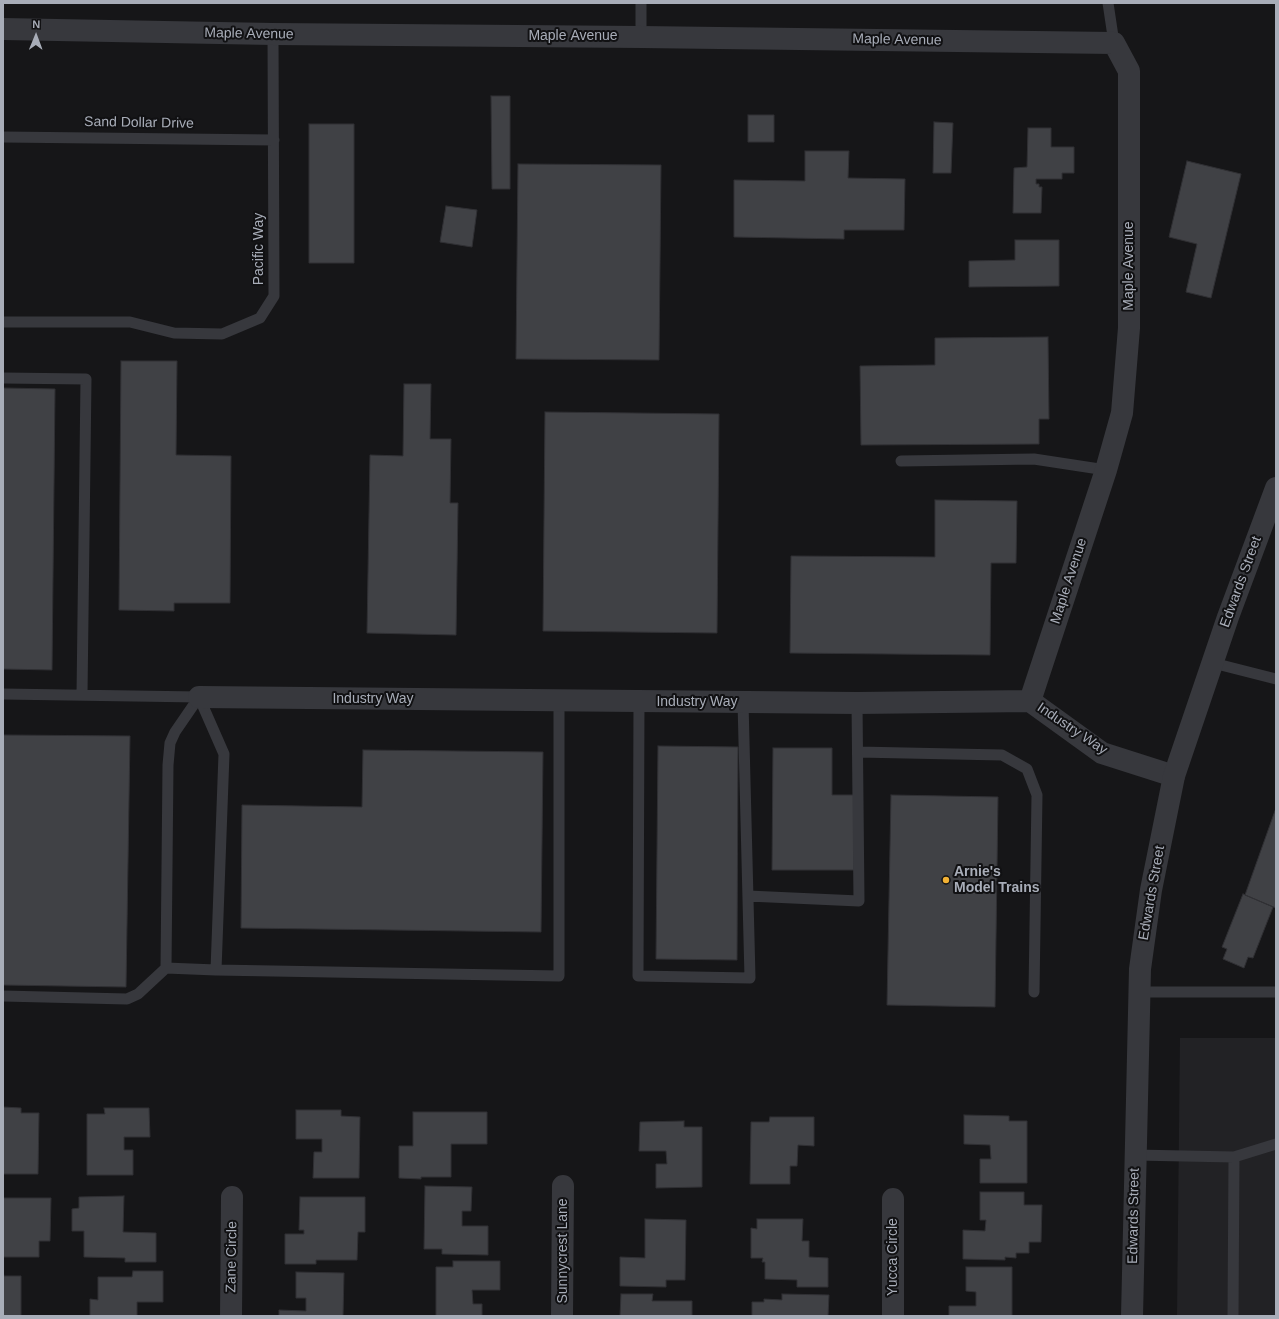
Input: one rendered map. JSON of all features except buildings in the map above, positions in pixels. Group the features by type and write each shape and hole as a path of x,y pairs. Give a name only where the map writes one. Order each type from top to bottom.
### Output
{"street":[{"name":"Maple Avenue","path":"3,29 273,34 641,36 1114,43 1129,71 1129,328 1122,412 1106,470 1030,700"},
{"name":"Edwards Street","path":"1132,1316 1140,969 1151,890 1174,776 1228,617 1276,488"},
{"name":"Industry Way","path":"199,697 857,704 1030,700 1102,753 1174,776"},
{"name":"Sunnycrest Lane","path":"562,1316 563,1186"},
{"name":"Zane Circle","path":"231,1316 232,1197"},
{"name":"Yucca Circle","path":"893,1199 893,1316"}],"lane":[{"path":"641,3 641,36"},
{"path":"1108,3 1114,43"},
{"name":"Pacific Way","path":"3,322 130,322 174,334 222,334 260,318 274,296 273,34"},
{"name":"Sand Dollar Drive","path":"3,137 274,140"},
{"path":"3,378 86,379 82,695"},
{"path":"901,461 1034,459 1106,470"},
{"path":"1213,663 1276,679"},
{"path":"3,694 199,697"},
{"path":"166,968 168,765 170,743 175,732 199,697"},
{"path":"199,697 224,754 216,970"},
{"path":"3,996 127,999 138,994 166,968 559,976 558,700"},
{"path":"639,702 638,976 750,978 743,702"},
{"path":"748,896 859,900 857,704"},
{"path":"858,752 1002,755 1027,769 1037,795 1034,992"},
{"path":"1139,992 1276,992"},
{"path":"1135,1155 1234,1157 1276,1144"},
{"path":"1233,1316 1234,1157"}],"shaded area":[{"path":"1180,1038 1276,1038 1276,1316 1177,1316"}],"place":[{"name":"Arnie's Model Trains","path":"946,880"}]}
